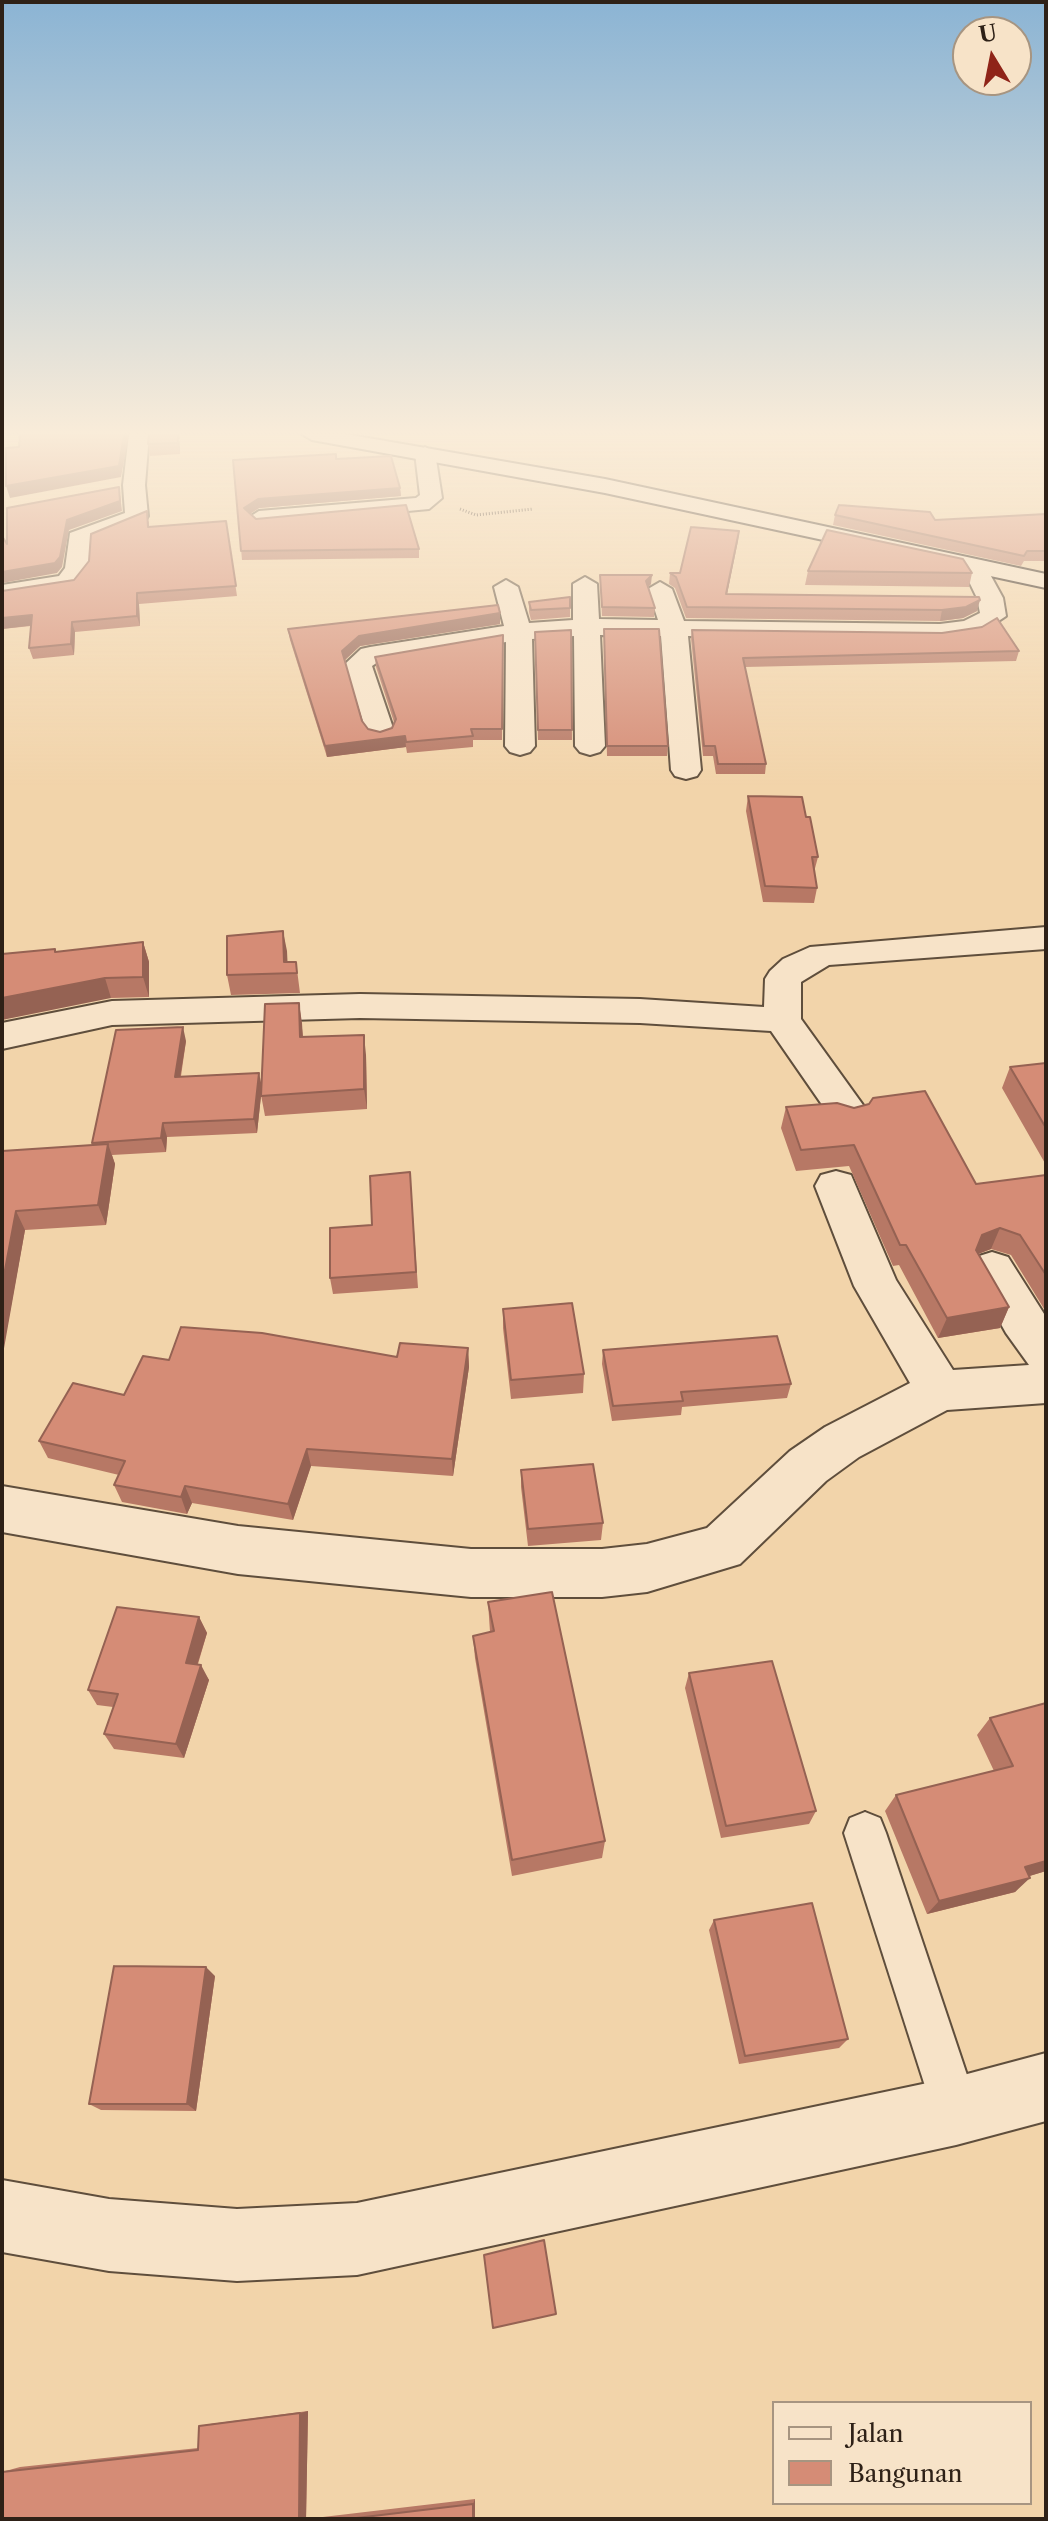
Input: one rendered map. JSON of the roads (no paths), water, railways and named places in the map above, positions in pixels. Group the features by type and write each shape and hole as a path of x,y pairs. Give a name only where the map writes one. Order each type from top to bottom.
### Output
{"street":[{"path":"2,592 67,582 77,569 78,552"},
{"path":"904,552 1046,581"},
{"path":"380,731 358,664 370,655 519,632 589,627 940,632 970,628 989,621 993,616 990,598 974,567"},
{"path":"585,584 589,627 590,746"},
{"path":"506,587 519,632 520,746"},
{"path":"660,589 674,629 686,770"},
{"path":"959,597 990,598"},
{"path":"848,1112 782,1020 783,979 796,967 822,955 1046,938"},
{"path":"2,1037 17,1031 112,1013 360,1006 640,1011 782,1020"},
{"path":"836,1186 876,1286 940,1391"},
{"path":"992,1269 1022,1320 1046,1352"},
{"path":"2,1509 238,1550 471,1573 602,1573 647,1568 722,1547 808,1466 842,1442 940,1391 1046,1383"},
{"path":"2,2216 109,2235 237,2245 357,2239 956,2111 1046,2087"}],"lane":[{"path":"865,1833 956,2111"}]}
